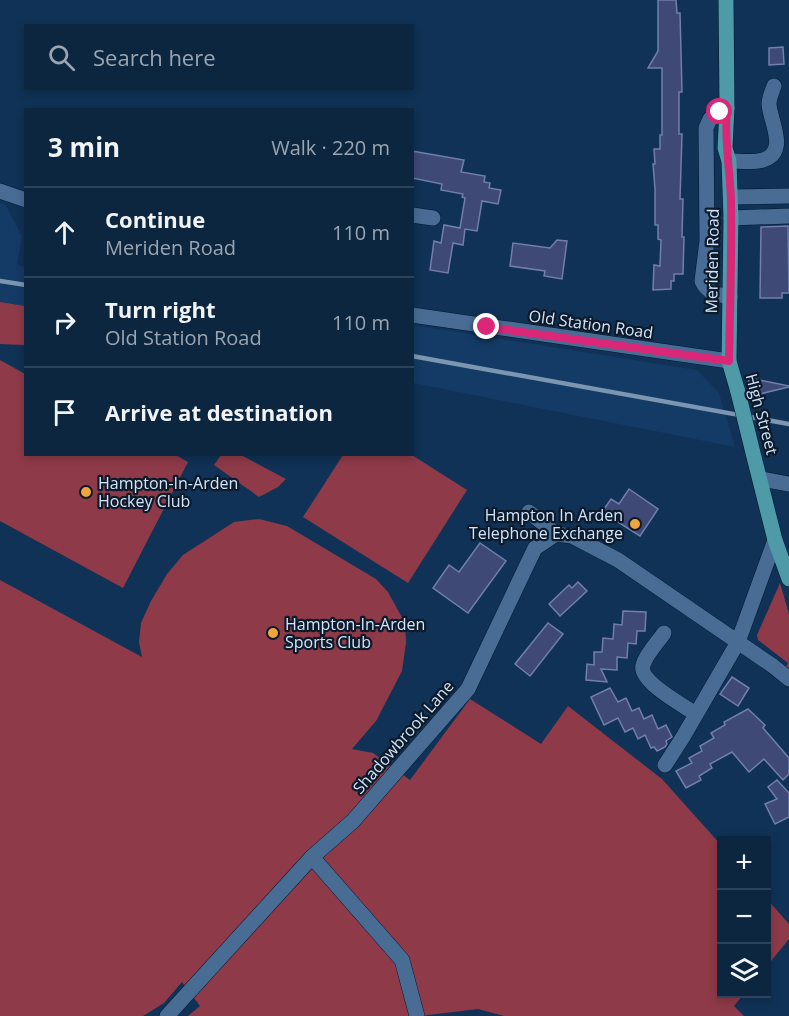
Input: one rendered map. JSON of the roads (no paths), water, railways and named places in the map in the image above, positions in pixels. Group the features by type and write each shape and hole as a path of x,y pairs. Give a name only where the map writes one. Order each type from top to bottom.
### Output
{"main road":[{"name":"Meriden Road","path":"726,0 725,148 729,161 731,197 729,361"},
{"name":"High Street","path":"729,361 775,540 789,579"}],"street":[{"path":"729,161 763,160 775,149 777,133 769,106 774,86"},
{"path":"727,108 710,119 706,128 707,241 702,281 710,291 730,297"},
{"path":"0,191 24,199"},
{"path":"731,197 789,196"},
{"path":"414,214 433,218"},
{"path":"731,218 789,216"},
{"name":"Old Station Road","path":"414,315 729,361"},
{"path":"761,479 789,484"},
{"path":"529,512 556,534 572,536 618,560 789,679"},
{"name":"Shadowbrook Lane","path":"167,1016 312,857 353,821 468,689 535,548 556,534"},
{"path":"665,765 738,642 775,540"},
{"path":"664,633 643,663 645,675 652,684 696,714"},
{"path":"312,857 402,960 417,1016"}],"railway":[{"path":"0,281 24,285"},
{"path":"414,356 789,424"}],"place":[{"name":"Hampton-In-Arden Hockey Club","path":"86,492"},
{"name":"Hampton In Arden Telephone Exchange","path":"635,524"},
{"name":"Hampton-In-Arden Sports Club","path":"273,633"}]}
